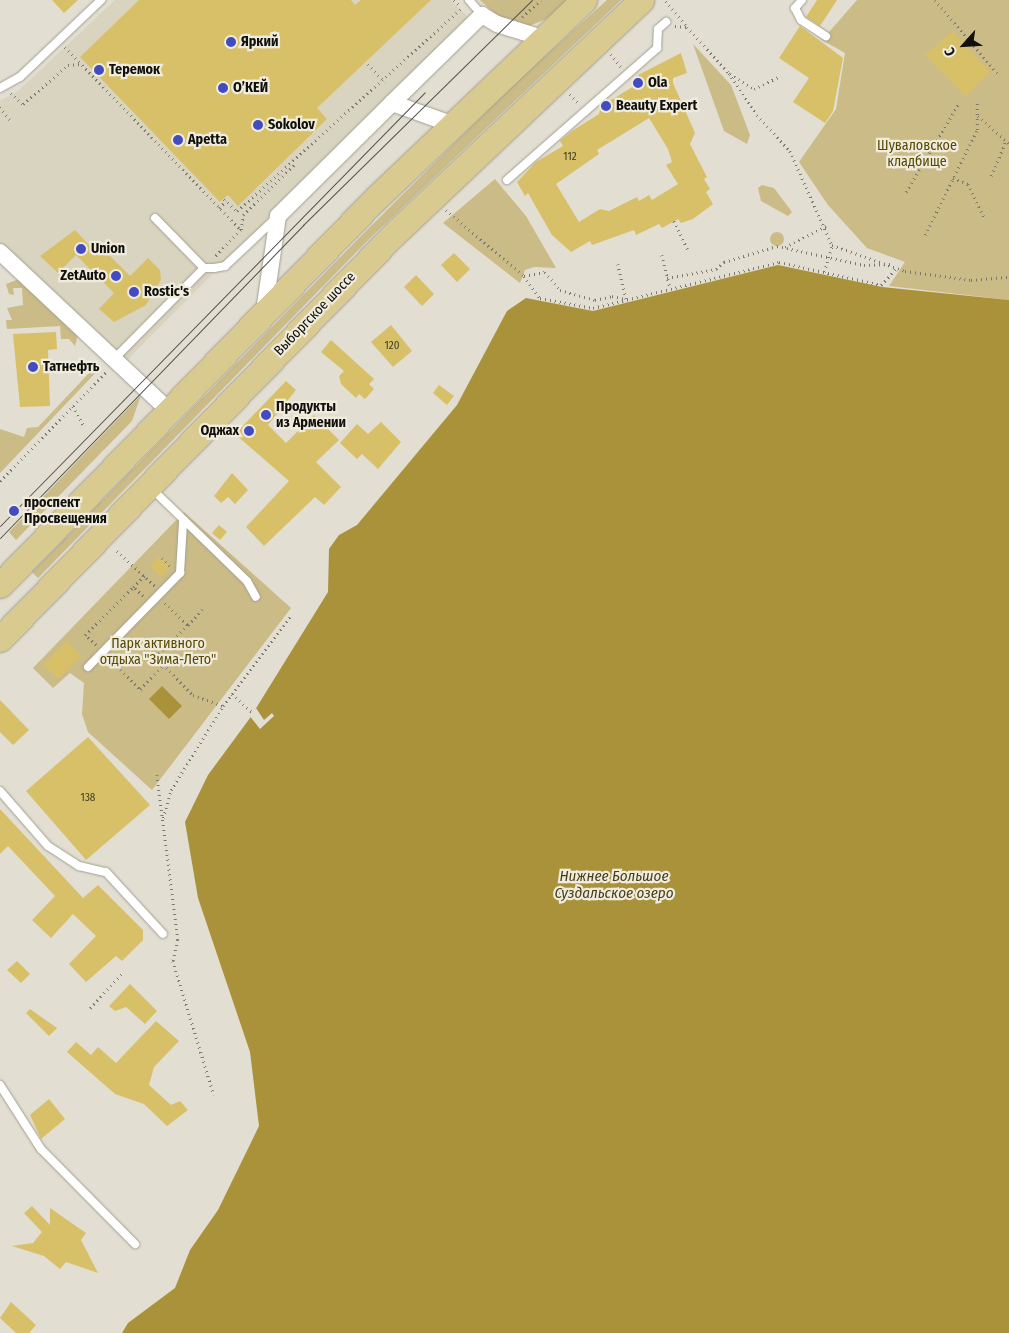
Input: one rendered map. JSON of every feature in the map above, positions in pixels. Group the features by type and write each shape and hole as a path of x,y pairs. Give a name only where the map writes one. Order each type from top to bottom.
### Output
{"main road":[{"path":"0,585 168,410 451,124 584,0"},
{"name":"Выборгское шоссе","path":"0,640 414,214 641,0"}],"street":[{"path":"264,312 278,216 482,14 510,28 542,38"},
{"path":"392,103 451,124"},
{"path":"0,252 168,410"}],"lane":[{"path":"3,87 101,0"},
{"path":"469,0 482,14"},
{"path":"802,0 795,8 801,20 826,36"},
{"path":"507,180 657,48 658,29 670,23"},
{"path":"115,360 204,268 225,266 278,216"},
{"path":"155,218 204,268"},
{"path":"257,236 273,243"},
{"path":"149,486 183,522 247,581 256,596"},
{"path":"88,667 180,574 183,522"},
{"path":"0,791 48,846 80,866 106,872 163,934"},
{"path":"0,1085 41,1149 135,1244"}],"path":[{"path":"454,0 462,8"},
{"path":"204,268 241,230 243,215 362,95 385,82 469,0"},
{"path":"510,28 541,0"},
{"path":"935,0 999,75"},
{"path":"666,1 729,73 757,116 790,151 824,221 832,244 824,272"},
{"path":"670,23 687,27"},
{"path":"69,52 241,230"},
{"path":"610,53 627,74"},
{"path":"3,87 23,104 68,65 80,64"},
{"path":"368,64 385,82"},
{"path":"729,73 754,88 779,76"},
{"path":"567,91 585,111"},
{"path":"924,235 977,130 977,100"},
{"path":"906,192 959,103"},
{"path":"0,107 10,120"},
{"path":"977,116 1007,142 991,176"},
{"path":"219,208 225,200 238,211 280,169 299,160"},
{"path":"953,178 968,184 984,217"},
{"path":"210,199 213,195"},
{"path":"444,208 524,276 540,298 593,308 779,262 882,285 898,267"},
{"path":"674,221 688,250"},
{"path":"667,278 716,269 747,253 785,247 826,226"},
{"path":"832,244 898,267 971,280 1009,278"},
{"path":"785,247 864,266 891,264"},
{"path":"662,255 670,288"},
{"path":"618,264 626,299"},
{"path":"524,276 544,272 560,290 594,300 612,296 626,299"},
{"path":"0,481 115,360"},
{"path":"73,406 84,426"},
{"path":"117,551 144,576 188,625"},
{"path":"144,576 85,635 141,690 163,666"},
{"path":"133,587 150,604"},
{"path":"204,608 156,657 193,695 223,706"},
{"path":"162,822 171,790 223,706 291,616"},
{"path":"232,694 252,712"},
{"path":"157,775 178,940 173,961 214,1095"},
{"path":"90,1008 124,971"}],"shaded area":[{"path":"115,0 451,0 469,18 124,363 0,242 0,101 18,91"}],"green space":[{"path":"480,0 569,0 551,17 529,26 497,16"},
{"path":"607,0 621,0 367,241 38,578 32,572 362,235 510,88"},
{"name":"Шуваловское кладбище","path":"857,0 1009,0 1009,300 889,286 905,262 867,248 828,205 799,162 836,109 845,53 822,40"},
{"path":"693,44 731,85 750,135 747,144 724,131"},
{"path":"495,179 526,216 556,268 534,267 525,270 520,283 443,223"},
{"path":"762,185 774,188 792,212 788,216 761,201 758,188"},
{"path":"774,232 780,232 784,239 780,246 774,246 770,242 770,236"},
{"path":"19,279 78,335 75,346 69,339 61,339 60,326 7,329 6,320 12,320 7,308 23,305 22,288 13,288 14,295 9,294 6,284"},
{"path":"102,366 0,473 0,429 24,437 27,428 38,427 92,370"},
{"path":"141,395 132,421 16,540 9,532"},
{"name":"Парк активного отдыха \"Зима-Лето\"","path":"184,512 291,608 152,790 88,732 82,714 84,683 70,673 53,688 33,668"}],"water":[{"name":"Нижнее Большое Суздальское озеро","path":"778,265 882,287 1009,300 1009,1333 122,1333 128,1323 175,1288 190,1250 218,1210 259,1126 250,1052 198,898 185,822 208,775 250,718 328,592 329,549 339,535 357,525 457,405 507,311 526,298 593,311"},
{"path":"162,686 182,706 169,719 149,699"}],"pier":[{"path":"256,708 264,720 272,713 274,716 260,729 249,715"}],"building":[{"path":"52,0 78,0 64,13"},
{"name":"О’КЕЙ","path":"139,0 351,0 355,5 361,0 431,0 317,108 327,119 238,206 228,195 220,202 80,57"},
{"path":"817,0 837,0 820,26 806,17"},
{"path":"800,26 843,58 833,111 825,123 793,102 809,78 779,58"},
{"path":"953,31 990,72 966,96 925,55"},
{"path":"681,53 687,73 673,78 673,83 695,133 690,144 707,177 704,179 710,189 706,192 713,204 693,219 681,223 678,219 662,228 659,224 636,235 634,230 592,245 590,241 571,252 552,235 528,193 525,196 517,182 536,162 563,146 560,141 572,131 599,114 601,106 636,85 638,75","holes":["649,118 668,149 672,162 666,165 678,184 652,200 649,195 639,201 637,197 609,211 600,209 579,222 556,184 599,154 597,150"]},
{"path":"75,230 90,246 95,241 130,276 148,258 160,270 161,280 146,305 114,322 99,309 114,293 76,255 58,273 40,256"},
{"path":"454,253 470,269 457,282 441,265"},
{"path":"416,275 434,294 422,306 404,287"},
{"path":"391,325 412,351 393,367 371,342"},
{"name":"Татнефть","path":"56,332 57,349 48,350 50,406 20,407 13,334"},
{"path":"331,340 374,379 369,384 374,389 365,399 359,394 356,398 341,384 339,376 344,371 321,352"},
{"path":"286,381 296,390 268,425 286,443 314,415 339,440 316,462 341,487 324,505 315,497 264,546 246,527 289,481 235,434"},
{"path":"439,385 454,396 447,405 433,393"},
{"path":"381,422 401,442 378,469 362,454 357,459 340,443 357,424 368,434"},
{"path":"232,473 248,490 235,504 228,497 221,503 214,496"},
{"path":"219,525 227,532 220,540 212,533"},
{"path":"159,557 170,567 161,577 150,566"},
{"path":"67,641 81,656 58,679 43,665"},
{"path":"0,700 29,730 13,745 0,732"},
{"path":"88,737 150,805 86,860 26,791"},
{"path":"0,809 83,898 98,885 143,930 143,940 122,961 116,956 86,982 69,964 96,936 73,914 51,938 32,920 55,896 8,846 0,854"},
{"path":"17,961 30,974 21,983 7,970"},
{"path":"130,984 157,1011 145,1024 126,1007 115,1011 109,1006"},
{"path":"30,1009 57,1028 49,1036 26,1013"},
{"path":"156,1021 179,1041 154,1067 149,1085 171,1105 180,1101 188,1110 167,1126 144,1104 115,1094 67,1052 76,1042 91,1055 98,1047 116,1063"},
{"path":"49,1099 65,1119 41,1139 30,1115"},
{"path":"32,1206 50,1225 50,1208 86,1233 81,1240 98,1273 66,1262 60,1269 44,1256 12,1246 33,1243 42,1232 24,1213"},
{"path":"11,1302 36,1325 29,1333 16,1333 0,1318"}],"tram line":[{"path":"0,538 303,225 532,0"},
{"path":"0,526 425,92"}],"place":[{"name":"Яркий","path":"231,42"},
{"name":"Теремок","path":"99,70"},
{"name":"Ola","path":"638,83"},
{"name":"О’КЕЙ","path":"223,88"},
{"name":"Beauty Expert","path":"606,106"},
{"name":"Sokolov","path":"258,125"},
{"name":"Apetta","path":"178,140"},
{"name":"Union","path":"81,249"},
{"name":"ZetAuto","path":"116,276"},
{"name":"Rostic's","path":"134,292"},
{"name":"Татнефть","path":"33,367"},
{"name":"Продукты из Армении","path":"266,415"},
{"name":"Оджах","path":"249,431"},
{"name":"проспект Просвещения","path":"14,511"}]}
